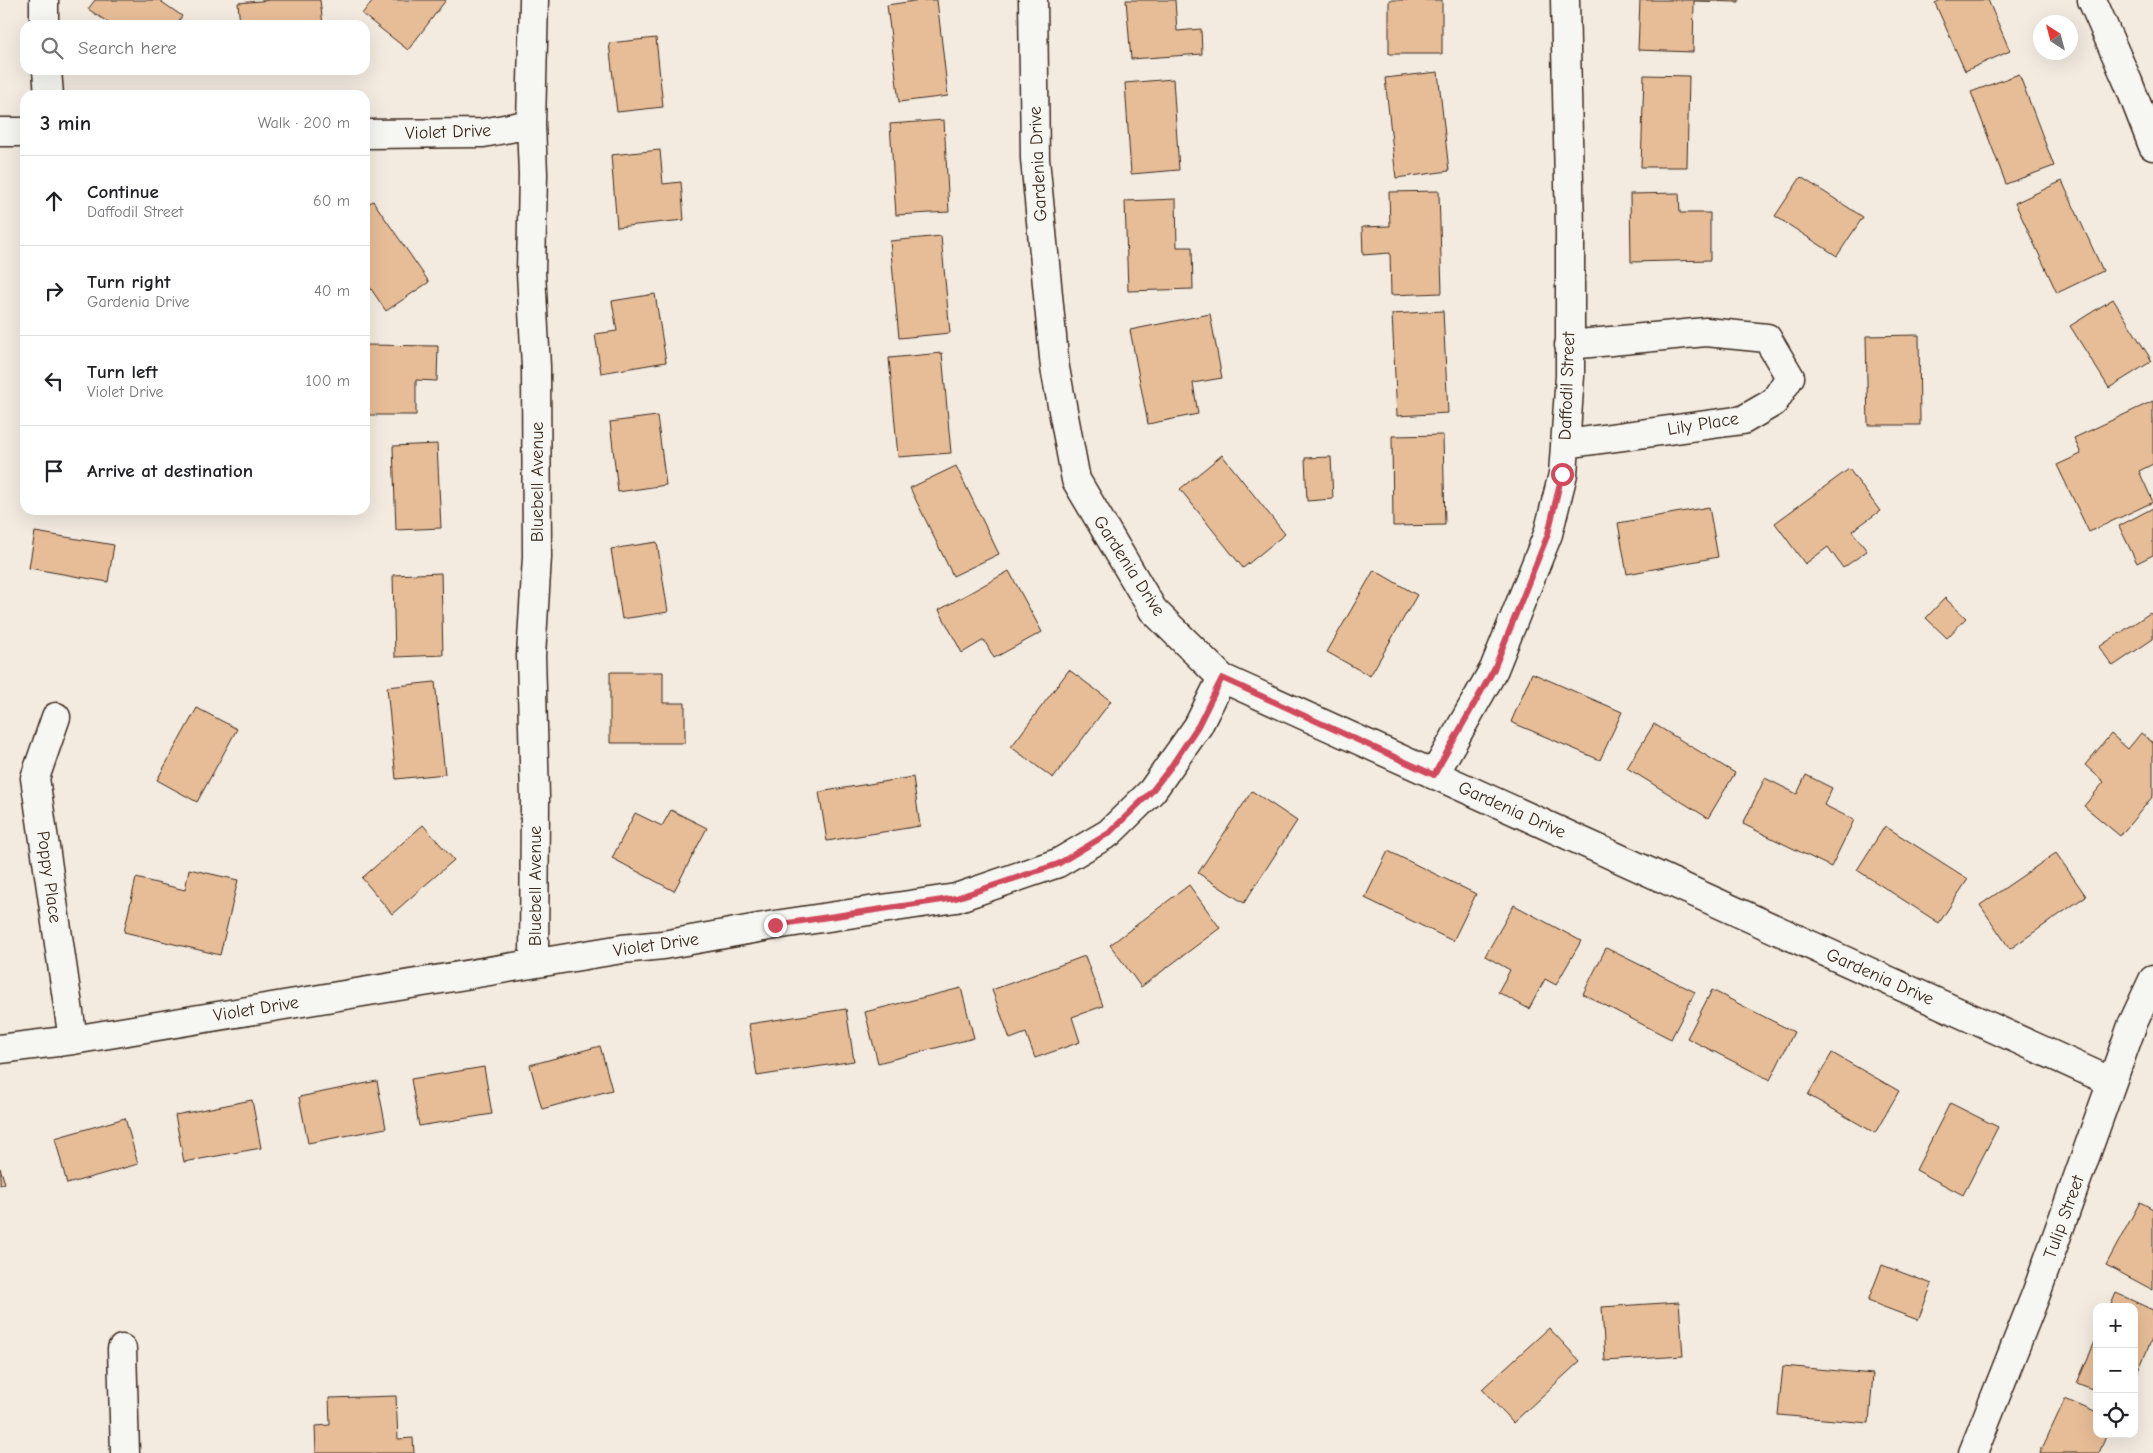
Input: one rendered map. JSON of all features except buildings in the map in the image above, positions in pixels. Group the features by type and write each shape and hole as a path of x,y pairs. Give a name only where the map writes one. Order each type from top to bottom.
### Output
{"street":[{"path":"44,0 44,20"},
{"name":"Bluebell Avenue","path":"534,0 531,124 533,174 531,272 536,367 537,538 535,608 531,656 535,797 534,964"},
{"name":"Gardenia Drive","path":"1033,0 1035,159 1055,368 1076,480 1153,610 1222,678 2112,1082"},
{"name":"Daffodil Street","path":"1434,775 1494,669 1548,534 1562,474 1570,344 1570,229 1564,0"},
{"path":"2092,0 2128,82 2153,146"},
{"path":"47,75 49,90"},
{"name":"Violet Drive","path":"370,134 483,133 531,124"},
{"path":"0,132 20,132"},
{"name":"Lily Place","path":"1565,444 1742,420 1774,402 1790,377 1767,338 1706,332 1570,344"},
{"name":"Violet Drive","path":"0,1049 72,1040 622,949 663,945 775,925 956,898 1058,864 1109,833 1152,791 1170,768 1198,726 1222,678"},
{"name":"Poppy Place","path":"56,717 35,778 72,1040"},
{"name":"Tulip Street","path":"1973,1453 2036,1294 2132,1023 2153,980"},
{"path":"122,1349 125,1453"}],"route":[{"path":"775,925 956,898 1058,864 1109,833 1152,791 1198,726 1222,678 1434,775 1494,669 1548,534 1562,474"}]}
